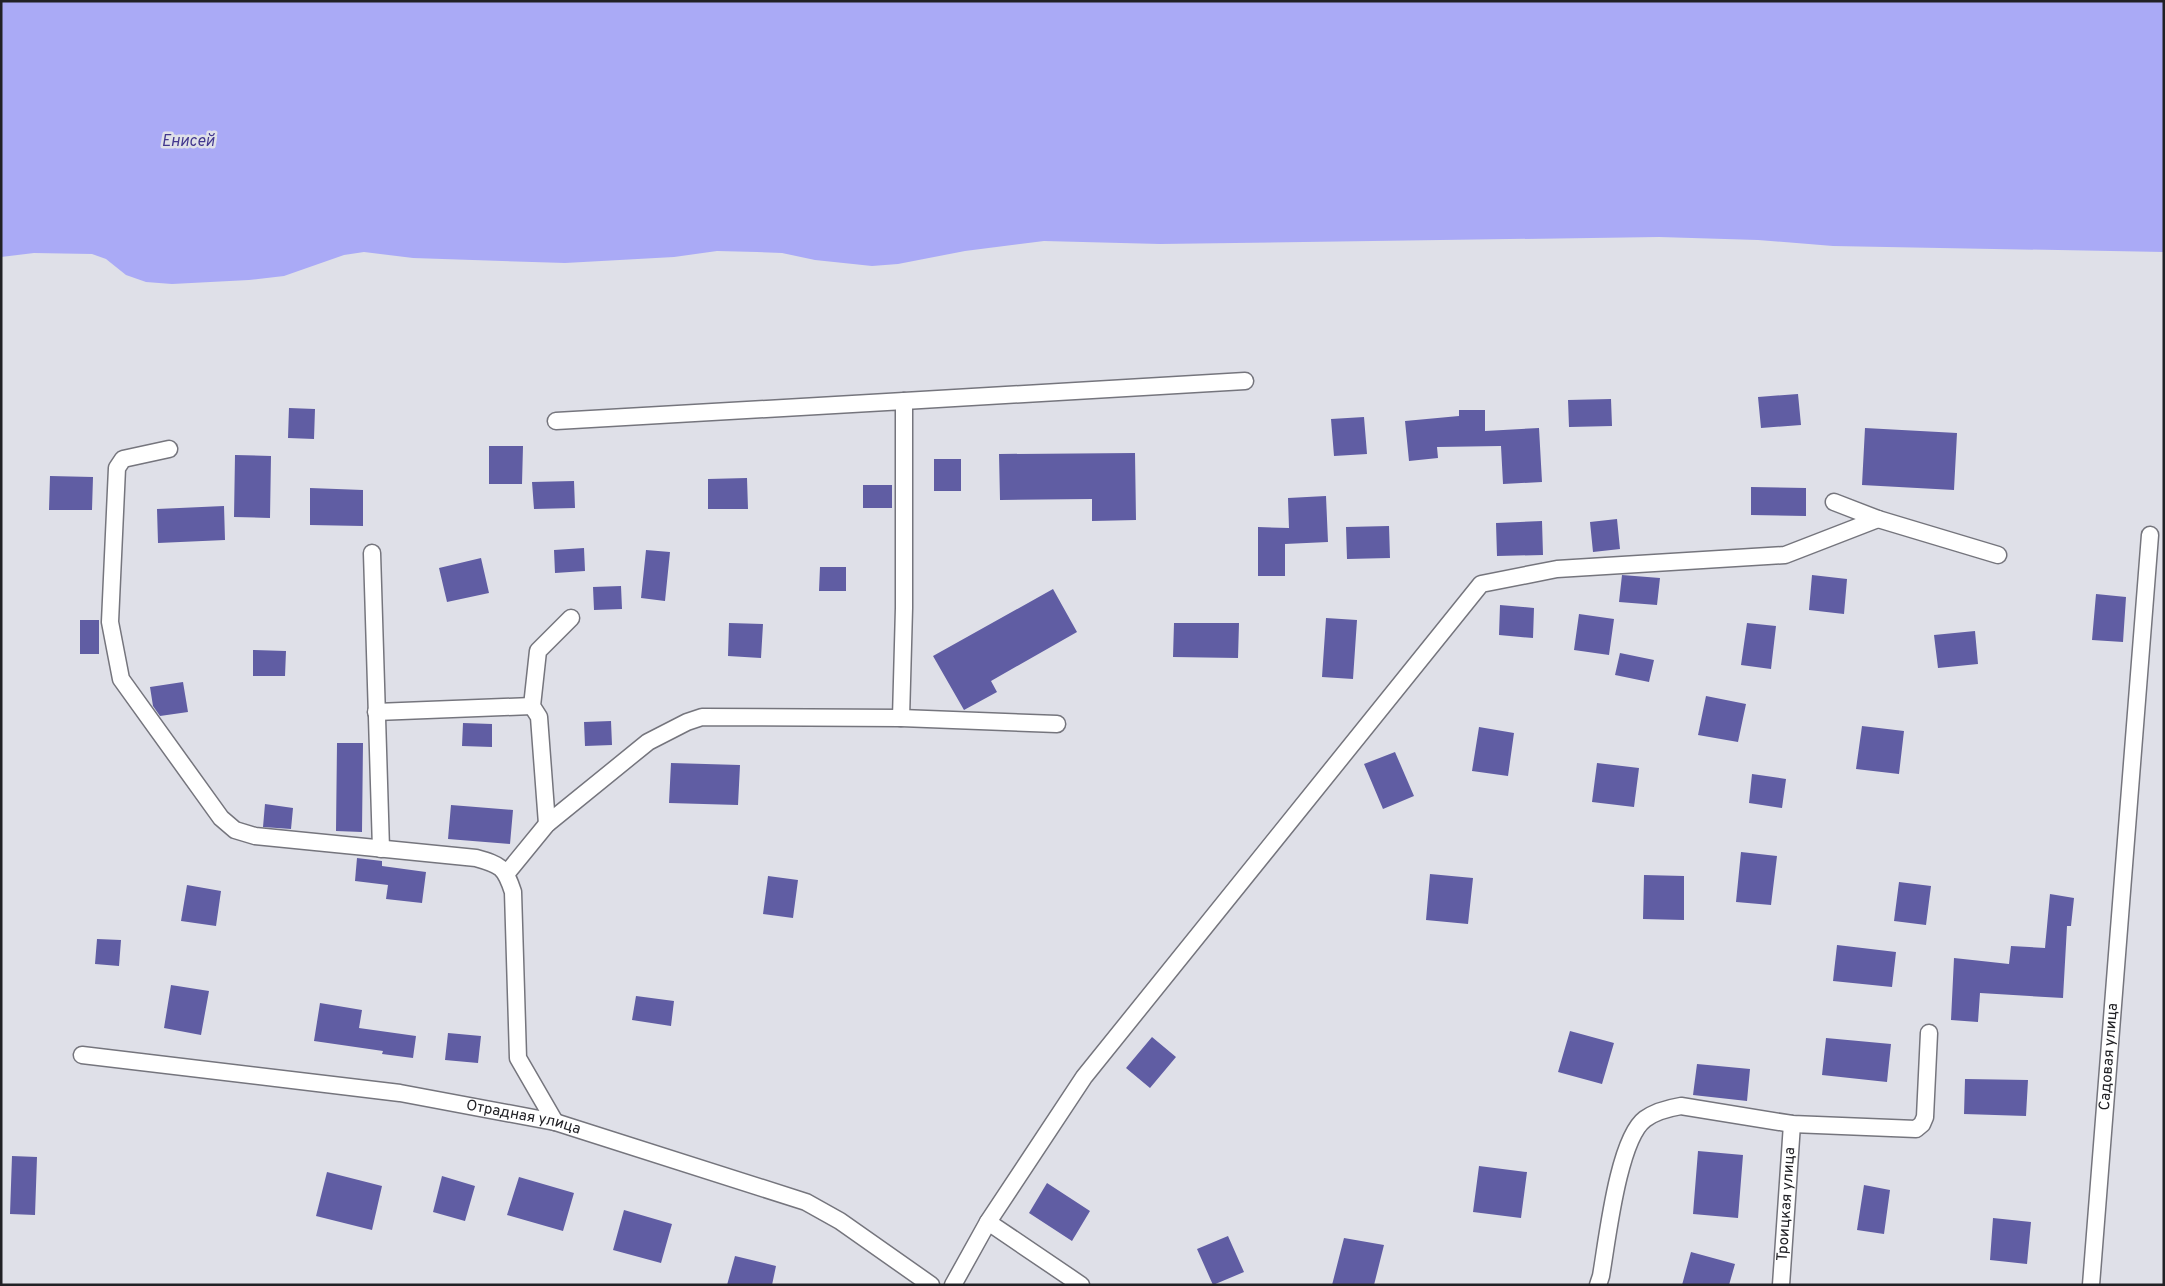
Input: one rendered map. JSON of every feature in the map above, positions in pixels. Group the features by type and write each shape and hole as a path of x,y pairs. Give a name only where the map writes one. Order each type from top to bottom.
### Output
{"street":[{"path":"556,422 1245,381"},
{"path":"901,718 904,608 904,401"},
{"path":"169,449 123,460 117,468 110,622 121,679 155,729 221,818 235,830 255,836 476,858 493,863 507,873 513,892 518,1058 555,1122"},
{"path":"1834,502 1878,520 1998,554"},
{"path":"953,1285 988,1222 1084,1077 1481,584 1557,569 1785,555 1878,520"},
{"name":"Садовая улица","path":"2090,1285 2150,535"},
{"path":"372,553 381,849"},
{"path":"547,824 539,716 532,706 538,651 571,618"},
{"path":"376,712 532,706"},
{"path":"507,873 547,824 648,742 687,722 702,717 901,718 1057,724"},
{"path":"1598,1285 1616,1181 1631,1139 1644,1119 1663,1109 1681,1106 1792,1124 1916,1129 1926,1117 1929,1033"},
{"name":"Отрадная улица","path":"82,1055 400,1093 555,1122 806,1202 840,1221 932,1285"},
{"name":"Троицкая улица","path":"1781,1285 1792,1124"},
{"path":"988,1222 1081,1285"}],"water":[{"name":"Енисей","path":"1,1 2164,1 2164,252 1833,246 1758,240 1659,237 1160,244 1044,241 965,251 898,264 872,266 815,260 782,253 757,252 717,251 674,257 565,263 413,258 364,252 344,255 284,276 172,284 146,282 126,275 106,259 92,254 34,253 1,257"}],"building":[{"path":"1798,394 1801,425 1761,428 1758,397"},
{"path":"1611,399 1612,426 1569,427 1568,400"},
{"path":"289,408 315,409 314,439 288,438"},
{"path":"1459,410 1485,410 1485,431 1539,428 1542,482 1503,484 1501,446 1437,447 1438,458 1409,461 1405,421 1459,416"},
{"path":"1364,417 1367,454 1334,456 1331,419"},
{"path":"1865,428 1957,433 1954,490 1862,485"},
{"path":"489,446 523,446 522,484 489,484"},
{"path":"1135,453 1136,520 1092,521 1092,499 1000,500 999,454"},
{"path":"235,455 271,456 270,518 234,517"},
{"path":"934,459 961,459 961,491 934,491"},
{"path":"50,476 93,477 92,510 49,510"},
{"path":"747,478 748,509 708,509 708,479"},
{"path":"574,481 575,508 534,509 532,482"},
{"path":"863,485 892,485 892,508 863,508"},
{"path":"1751,487 1806,488 1806,516 1751,515"},
{"path":"310,488 363,490 363,526 310,525"},
{"path":"1326,496 1328,542 1285,544 1285,576 1258,576 1258,527 1289,528 1288,498"},
{"path":"224,506 225,540 158,543 157,509"},
{"path":"1617,519 1620,549 1593,552 1590,522"},
{"path":"1542,521 1543,555 1497,556 1496,523"},
{"path":"1389,526 1390,558 1347,559 1346,527"},
{"path":"584,548 585,571 555,573 554,550"},
{"path":"646,550 670,552 665,601 641,598"},
{"path":"481,558 489,593 447,602 439,568"},
{"path":"820,567 846,567 846,591 819,591"},
{"path":"1622,575 1660,578 1657,605 1619,602"},
{"path":"1812,575 1847,579 1844,614 1809,610"},
{"path":"621,586 622,609 594,610 593,587"},
{"path":"1053,589 1077,632 991,681 997,692 964,710 933,656"},
{"path":"2096,594 2126,597 2123,642 2092,640"},
{"path":"1500,605 1534,608 1533,638 1499,635"},
{"path":"1579,614 1614,619 1609,655 1574,650"},
{"path":"1326,618 1357,620 1353,679 1322,677"},
{"path":"80,620 99,620 99,654 80,654"},
{"path":"729,623 763,624 761,658 728,656"},
{"path":"1174,623 1239,623 1238,658 1173,657"},
{"path":"1747,623 1776,626 1771,669 1741,665"},
{"path":"1975,631 1978,664 1938,668 1934,635"},
{"path":"253,650 286,651 285,676 253,676"},
{"path":"1620,653 1654,660 1649,682 1615,675"},
{"path":"183,682 188,712 160,716 153,706 150,687"},
{"path":"1706,696 1746,704 1738,742 1698,735"},
{"path":"611,721 612,745 585,746 584,722"},
{"path":"463,723 492,724 492,747 462,746"},
{"path":"1862,726 1904,731 1899,774 1856,769"},
{"path":"1479,727 1514,733 1508,776 1472,771"},
{"path":"337,743 363,743 362,832 336,831"},
{"path":"1395,752 1414,796 1383,809 1364,764"},
{"path":"671,763 740,765 738,805 669,803"},
{"path":"1597,763 1639,768 1634,807 1592,802"},
{"path":"1752,774 1786,779 1782,808 1749,803"},
{"path":"265,804 293,808 291,829 263,827"},
{"path":"451,805 513,810 510,844 448,839"},
{"path":"1741,852 1777,856 1771,905 1736,902"},
{"path":"357,858 382,861 382,866 426,872 422,903 386,899 388,885 355,881"},
{"path":"1430,874 1473,878 1468,924 1426,920"},
{"path":"1644,875 1684,876 1684,920 1643,919"},
{"path":"768,876 798,880 793,918 763,914"},
{"path":"1899,882 1931,886 1926,925 1894,921"},
{"path":"187,885 221,891 216,926 181,921"},
{"path":"2050,894 2074,898 2071,926 2067,926 2063,998 1980,993 1978,1022 1951,1020 1954,958 2009,964 2011,946 2045,948"},
{"path":"97,939 121,940 119,966 95,964"},
{"path":"1837,945 1896,952 1892,987 1833,981"},
{"path":"171,985 209,991 201,1035 164,1028"},
{"path":"636,996 674,1001 671,1026 632,1020"},
{"path":"320,1003 362,1010 359,1028 416,1036 413,1058 382,1054 383,1051 314,1041"},
{"path":"1570,1031 1614,1043 1602,1084 1558,1072"},
{"path":"448,1033 481,1036 478,1063 445,1060"},
{"path":"1152,1037 1176,1057 1150,1088 1126,1068"},
{"path":"1826,1038 1891,1044 1887,1082 1822,1075"},
{"path":"1697,1064 1750,1069 1747,1101 1693,1095"},
{"path":"1965,1079 2028,1080 2026,1116 1964,1114"},
{"path":"1698,1151 1743,1155 1738,1218 1693,1214"},
{"path":"12,1156 37,1157 35,1215 10,1214"},
{"path":"1479,1166 1527,1172 1521,1218 1473,1212"},
{"path":"327,1172 382,1186 372,1230 316,1216"},
{"path":"442,1176 475,1186 465,1221 433,1212"},
{"path":"519,1177 574,1193 563,1231 507,1215"},
{"path":"1047,1183 1090,1211 1072,1241 1029,1213"},
{"path":"1864,1185 1890,1190 1884,1234 1857,1230"},
{"path":"624,1210 672,1224 661,1263 613,1250"},
{"path":"1993,1218 2031,1222 2027,1264 1990,1260"},
{"path":"1228,1236 1244,1272 1213,1285 1197,1249"},
{"path":"1344,1238 1384,1245 1374,1285 1332,1285"},
{"path":"1691,1252 1735,1264 1729,1285 1682,1285"},
{"path":"735,1256 776,1266 772,1285 727,1285"}]}
